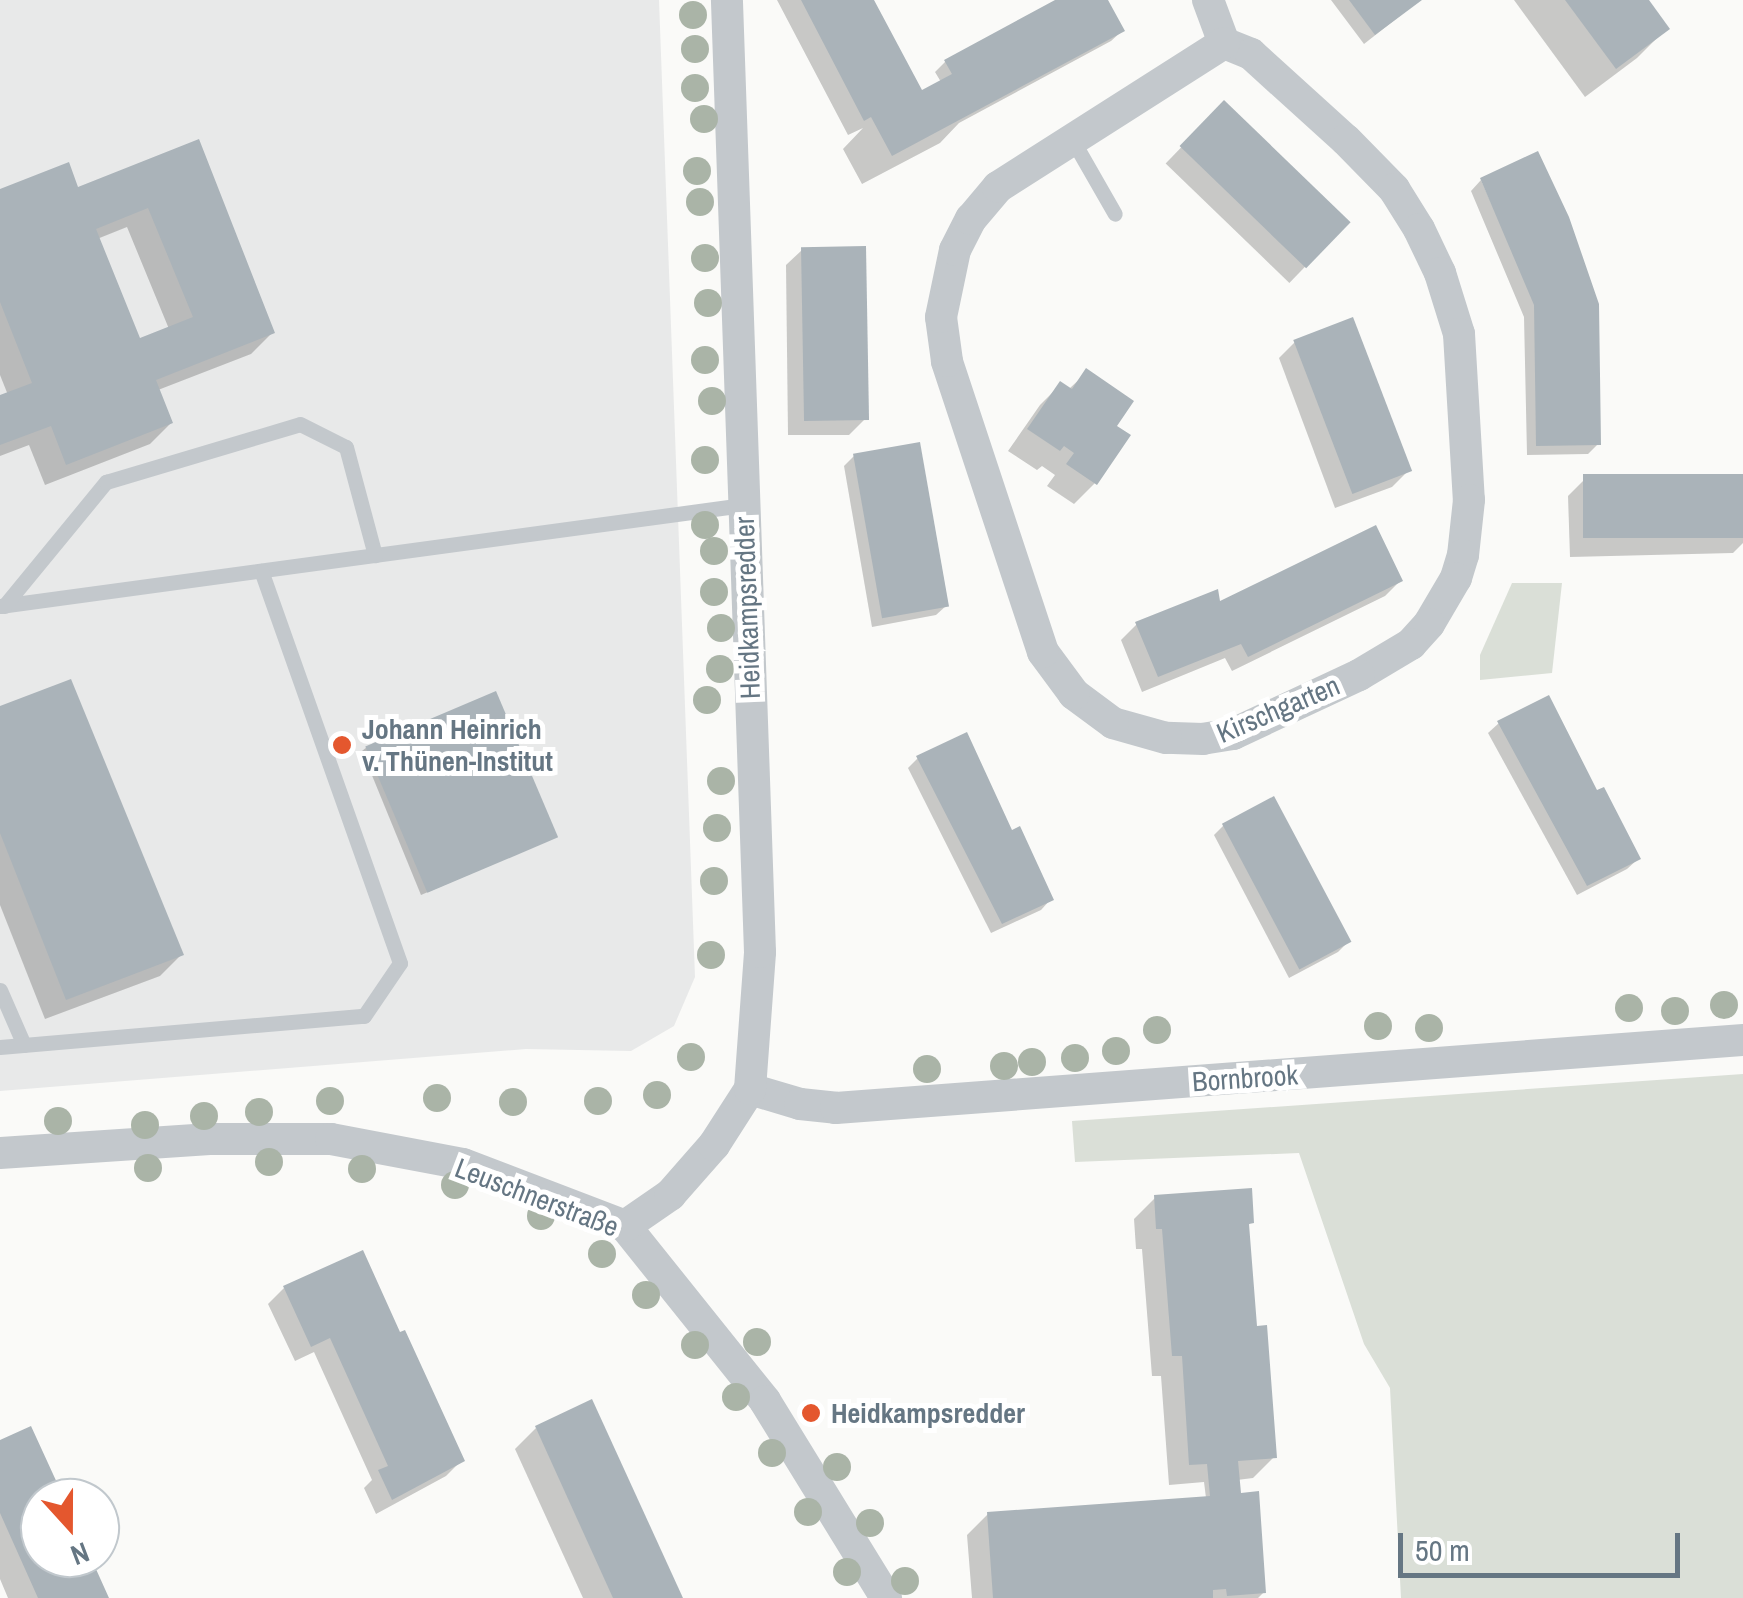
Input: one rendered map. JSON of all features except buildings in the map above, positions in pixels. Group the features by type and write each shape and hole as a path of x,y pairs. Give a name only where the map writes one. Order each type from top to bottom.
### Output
{"street":[{"name":"Heidkampsredder","path":"625,1226 670,1195 714,1146 750,1089 760,952 727,0"},
{"path":"1208,0 1224,44"},
{"name":"Kirschgarten","path":"1224,44 1252,54 1346,140 1394,189 1418,230 1440,273 1458,334 1469,500 1463,556 1456,578 1429,624 1411,644 1358,675 1233,734 1203,740 1166,738 1113,723 1074,694 1054,670 1018,581 946,361 942,317 954,250 971,220 998,187 1224,44"},
{"name":"Bornbrook","path":"750,1089 836,1108 1743,1040"},
{"name":"Leuschnerstraße","path":"0,1153 210,1139 330,1139 462,1164 625,1226 765,1401 886,1598"}],"lane":[{"path":"1072,139 1115,214"},
{"path":"2,606 106,482 300,424 346,447 376,555"},
{"path":"2,606 744,506"},
{"path":"0,1047 364,1016 400,964 261,571"},
{"path":"0,990 24,1045"}],"shaded area":[{"name":"Johann Heinrich v. Thünen-Institut","path":"0,0 659,0 695,977 674,1026 631,1051 526,1049 0,1091"},
{"path":"1512,583 1562,583 1552,673 1480,680 1480,655"},
{"path":"1743,1074 1743,1598 1401,1598 1390,1388 1364,1344 1299,1153 1075,1162 1072,1121"}],"place":[{"name":"Johann Heinrich v. Thünen-Institut","path":"342,745"},
{"name":"Heidkampsredder","path":"811,1413"}]}
